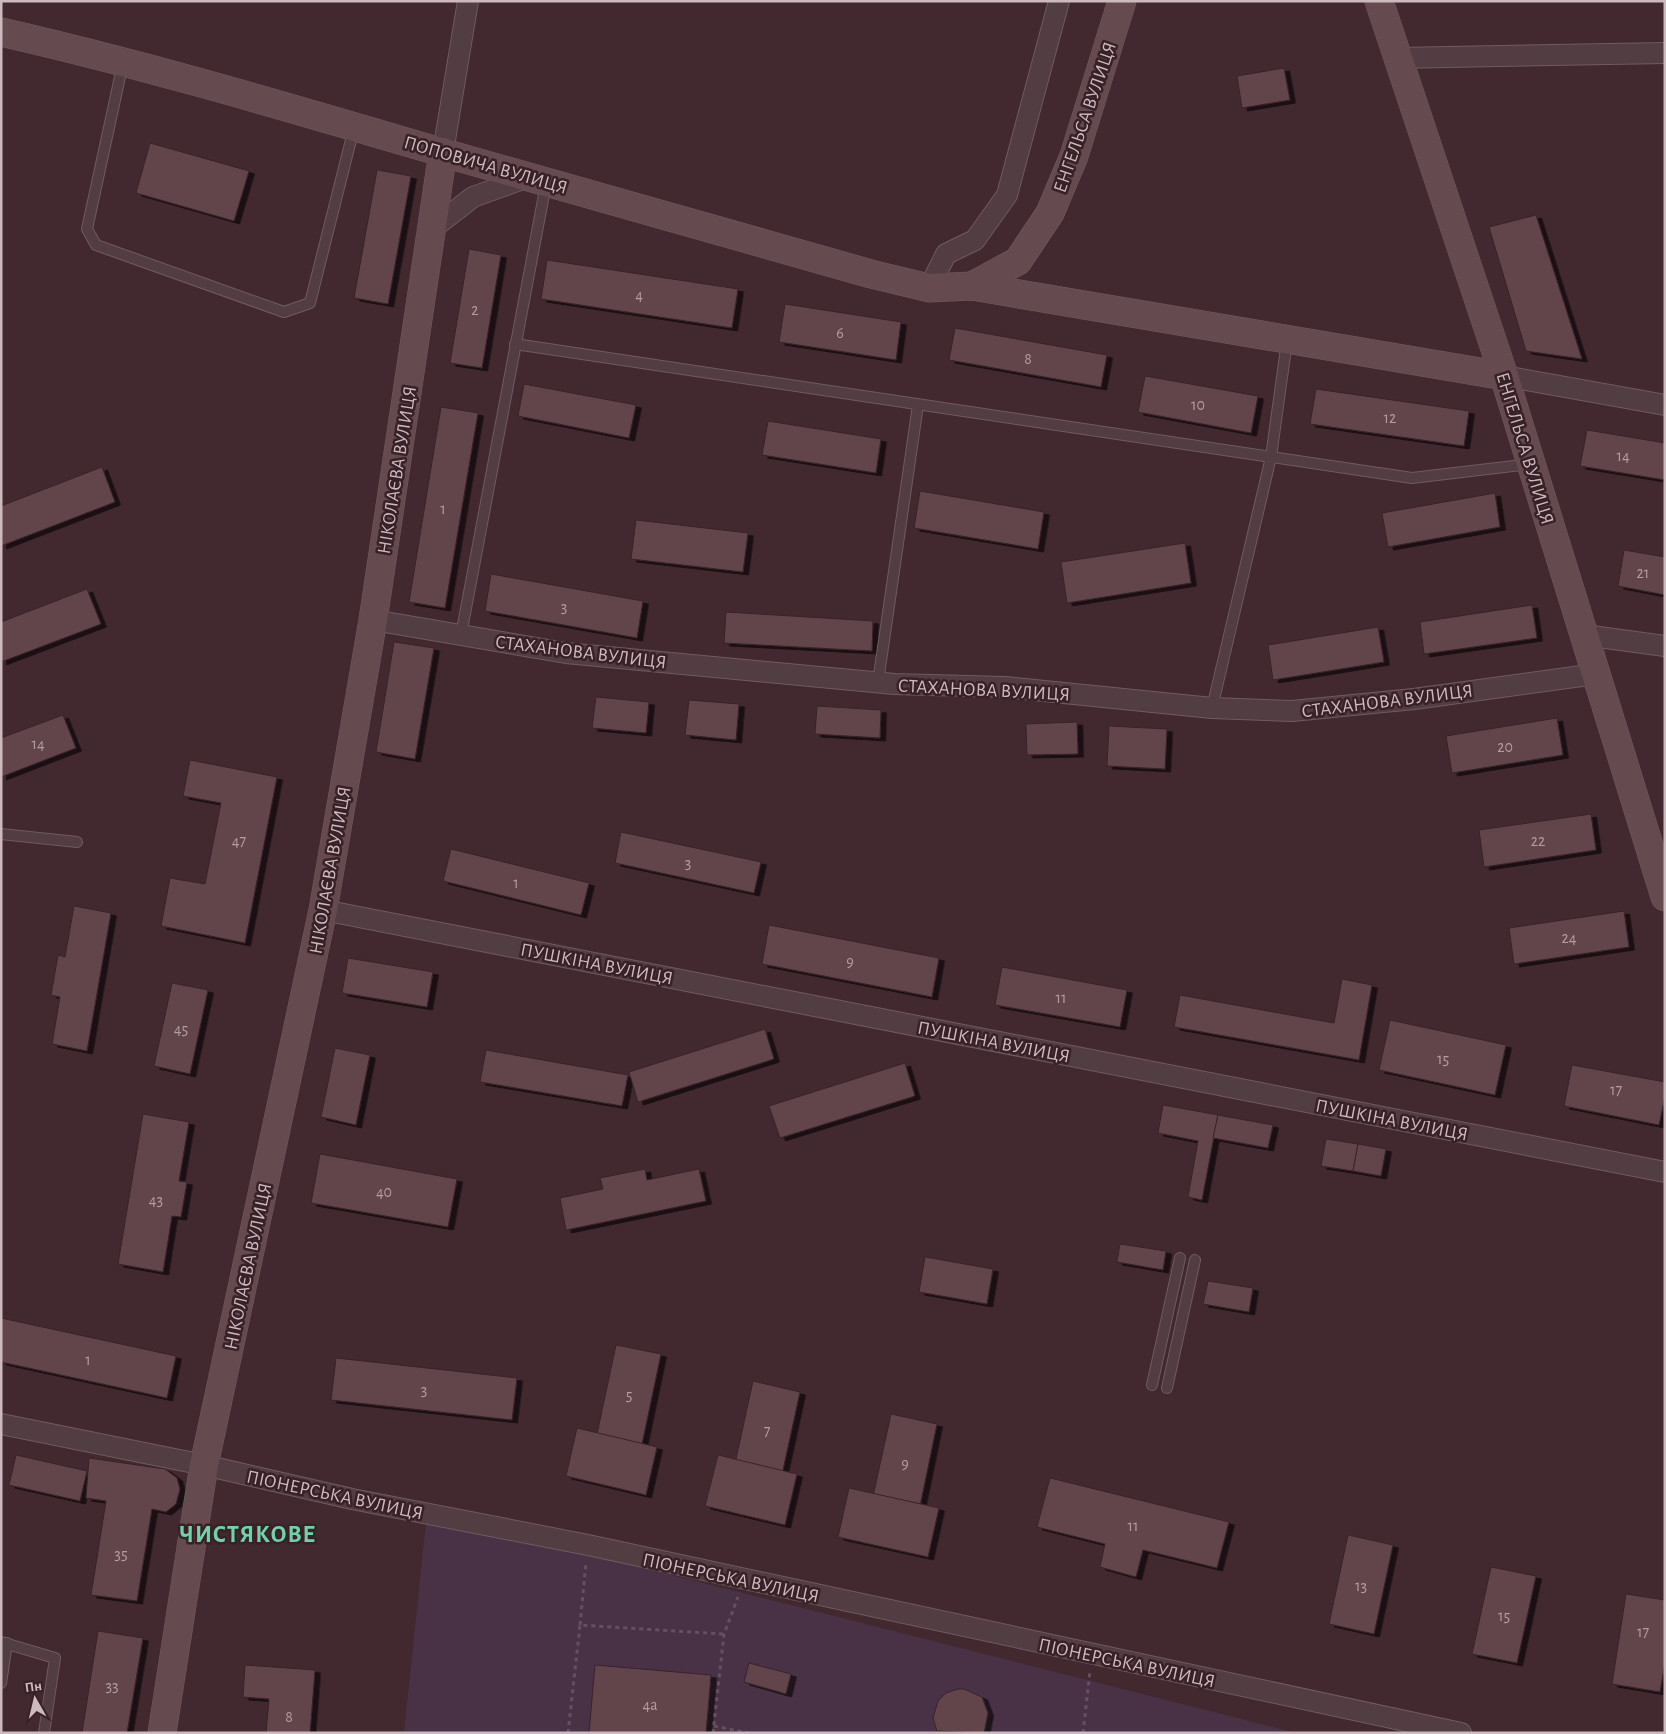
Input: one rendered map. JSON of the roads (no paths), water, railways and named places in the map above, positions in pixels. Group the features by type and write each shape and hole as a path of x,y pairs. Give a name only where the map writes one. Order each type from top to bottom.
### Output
{"street":[{"name":"НІКОЛАЄВА ВУЛИЦЯ","path":"162,1733 204,1465 323,910 373,620 443,152 468,1"},
{"path":"929,288 946,254 975,240 1007,195 1059,1"},
{"name":"ЕНГЕЛЬСА ВУЛИЦЯ","path":"972,286 1018,261 1050,213 1074,156 1122,1"},
{"name":"ЕНГЕЛЬСА ВУЛИЦЯ","path":"1379,1 1396,58 1504,376 1665,897"},
{"name":"ПОПОВИЧА ВУЛИЦЯ","path":"1,32 123,62 355,125 443,152 872,274 929,288 972,286"},
{"path":"1396,58 1665,53"},
{"path":"433,228 473,197 538,179"},
{"path":"972,286 1665,405"},
{"name":"СТАХАНОВА ВУЛИЦЯ","path":"373,620 566,653 878,682 1005,687 1212,708 1292,711 1414,699 1596,674"},
{"path":"1584,636 1665,646"},
{"name":"ПУШКІНА ВУЛИЦЯ","path":"323,910 1665,1172"},
{"name":"ПІОНЕРСЬКА ВУЛИЦЯ","path":"1,1424 204,1465 352,1499 588,1545 1461,1733"}],"lane":[{"path":"123,62 87,229 96,245 284,312 310,303 355,125"},
{"path":"461,635 516,344 538,179"},
{"path":"1212,708 1271,457 1287,340"},
{"path":"516,344 1412,478 1531,464"},
{"path":"878,682 918,404"},
{"path":"1,834 77,842"},
{"path":"1152,1385 1180,1258"},
{"path":"1167,1388 1195,1260"},
{"path":"1,1683 4,1642 54,1658 44,1733"}],"district":[{"name":"ЧИСТЯКОВЕ","path":"248,1534"}]}
